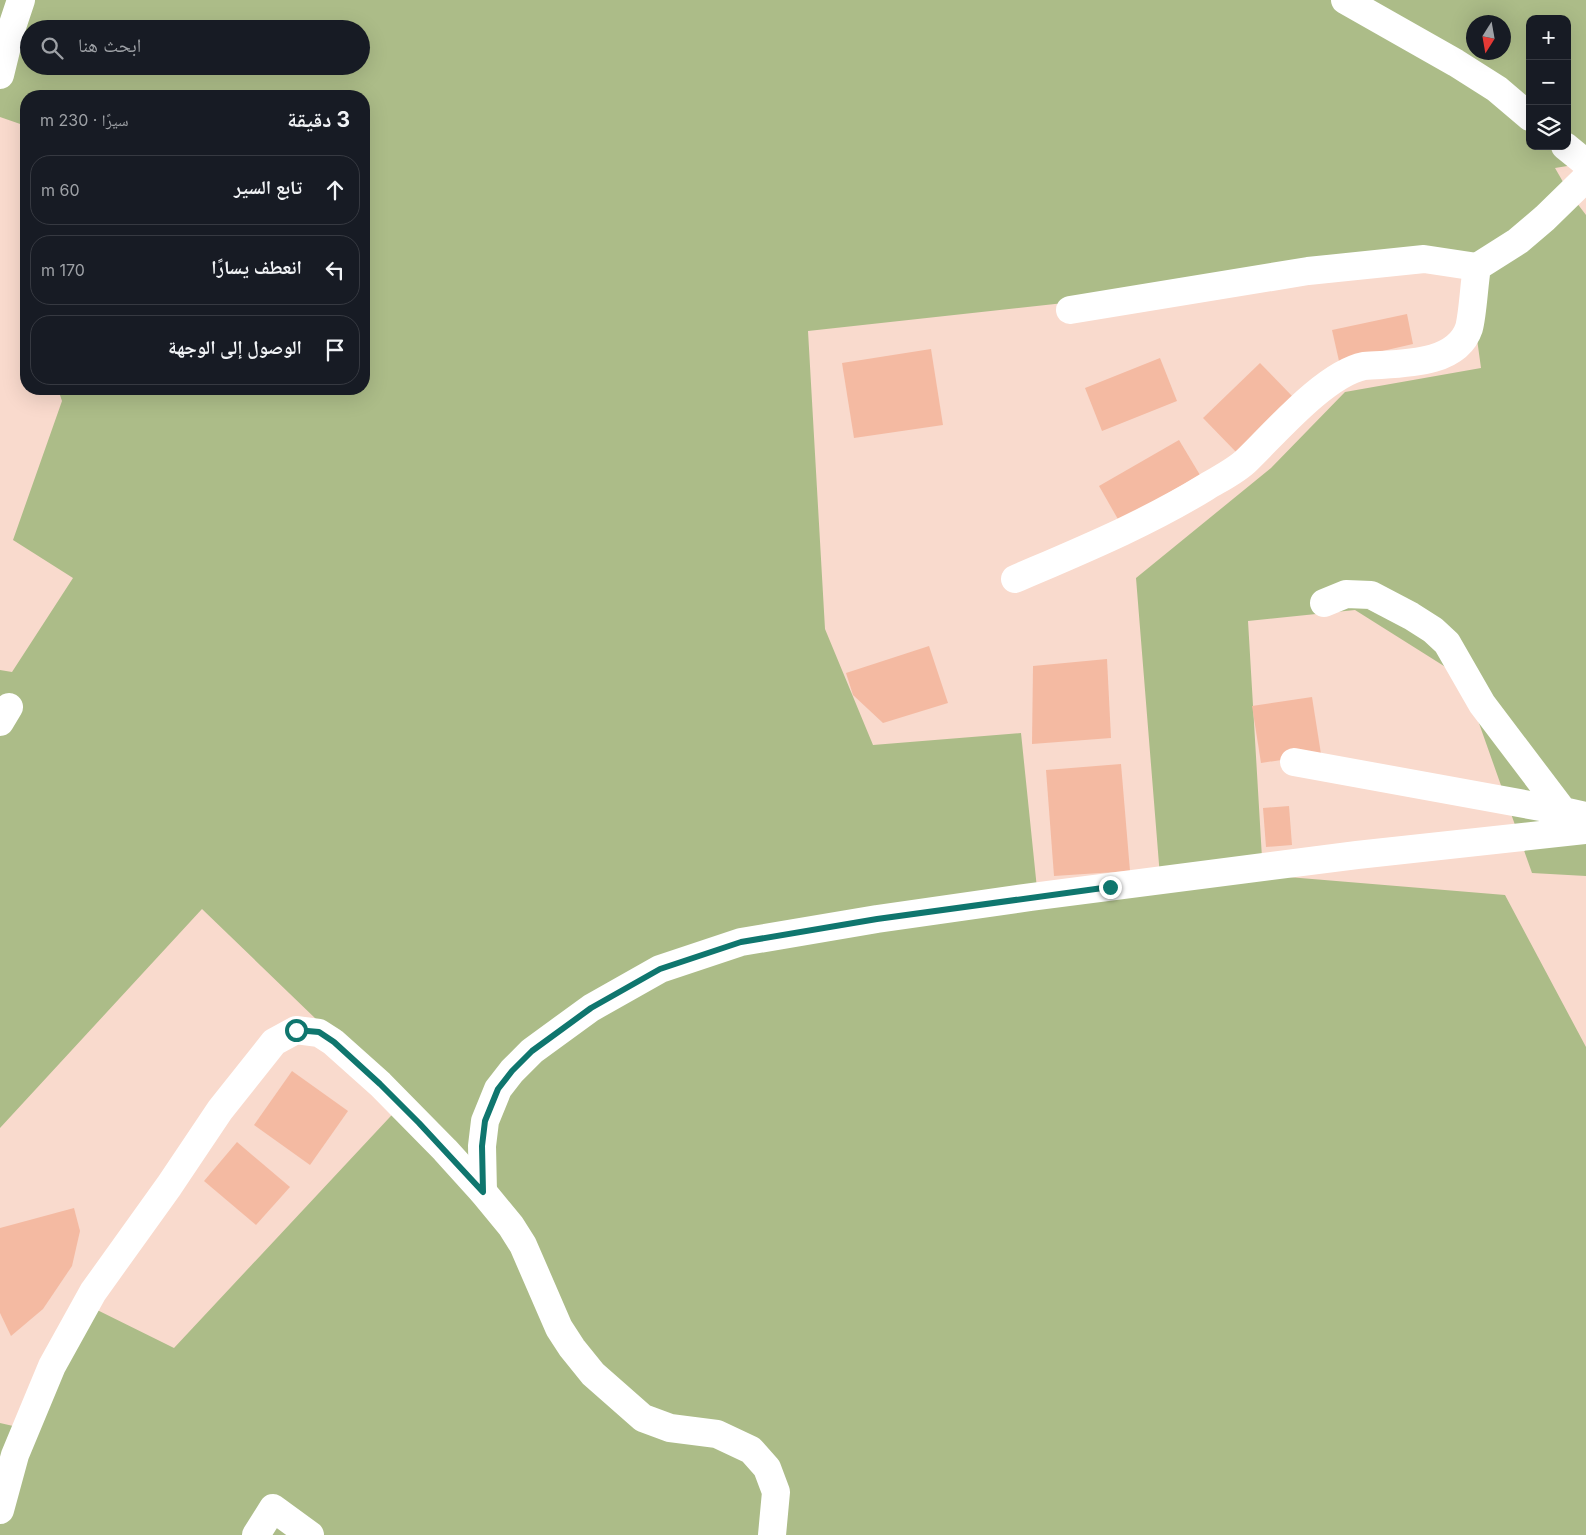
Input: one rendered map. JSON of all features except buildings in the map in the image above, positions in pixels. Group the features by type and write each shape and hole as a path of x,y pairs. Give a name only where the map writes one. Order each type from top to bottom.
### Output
{"street":[{"path":"0,75 11,30 21,0"},
{"path":"1345,0 1456,63 1497,89 1526,114"},
{"path":"1570,150 1586,163"},
{"path":"1070,310 1308,271 1424,258 1477,267 1518,240 1545,218 1586,178"},
{"path":"1016,579 1097,544 1175,506 1230,472 1245,462 1312,397 1345,372 1364,366 1431,360 1451,351 1462,340 1469,328 1477,267"},
{"path":"1324,603 1346,594 1371,595 1412,616 1433,630 1447,643 1482,704 1574,813"},
{"path":"1294,762 1574,813"},
{"path":"483,1192 482,1146 485,1121 498,1089 525,1057 591,1008 660,969 741,942 877,919 1032,897 1357,855 1586,830"},
{"path":"0,1510 15,1455 52,1366 93,1292 169,1186 220,1110 274,1042 296,1030 319,1032 334,1042 386,1090 483,1192 510,1226 522,1245 560,1328 572,1348 594,1374 643,1418 670,1428 717,1434 751,1450 767,1468 776,1492 772,1535"},
{"path":"256,1535 272,1508 310,1535"}],"green space":[{"path":"0,0 1586,0 1586,163 1555,168 1570,194 1586,215 1586,876 1532,873 1463,678 1355,610 1248,621 1263,875 1505,895 1586,1047 1586,1535 0,1535 0,1423 22,1428 79,1301 174,1348 403,1103 202,909 0,1128 0,670 12,672 73,578 13,540 62,401 60,395 370,395 370,90 20,90 20,124 0,117","holes":["1466,259 1481,368 1345,392 1271,468 1136,578 1161,889 1039,908 1021,733 873,745 825,629 808,331"]}],"route":[{"path":"296,1030 319,1032 334,1042 419,1123 483,1192 482,1146 485,1121 498,1089 512,1071 532,1051 591,1008 660,969 741,942 877,919 1110,887"}]}
